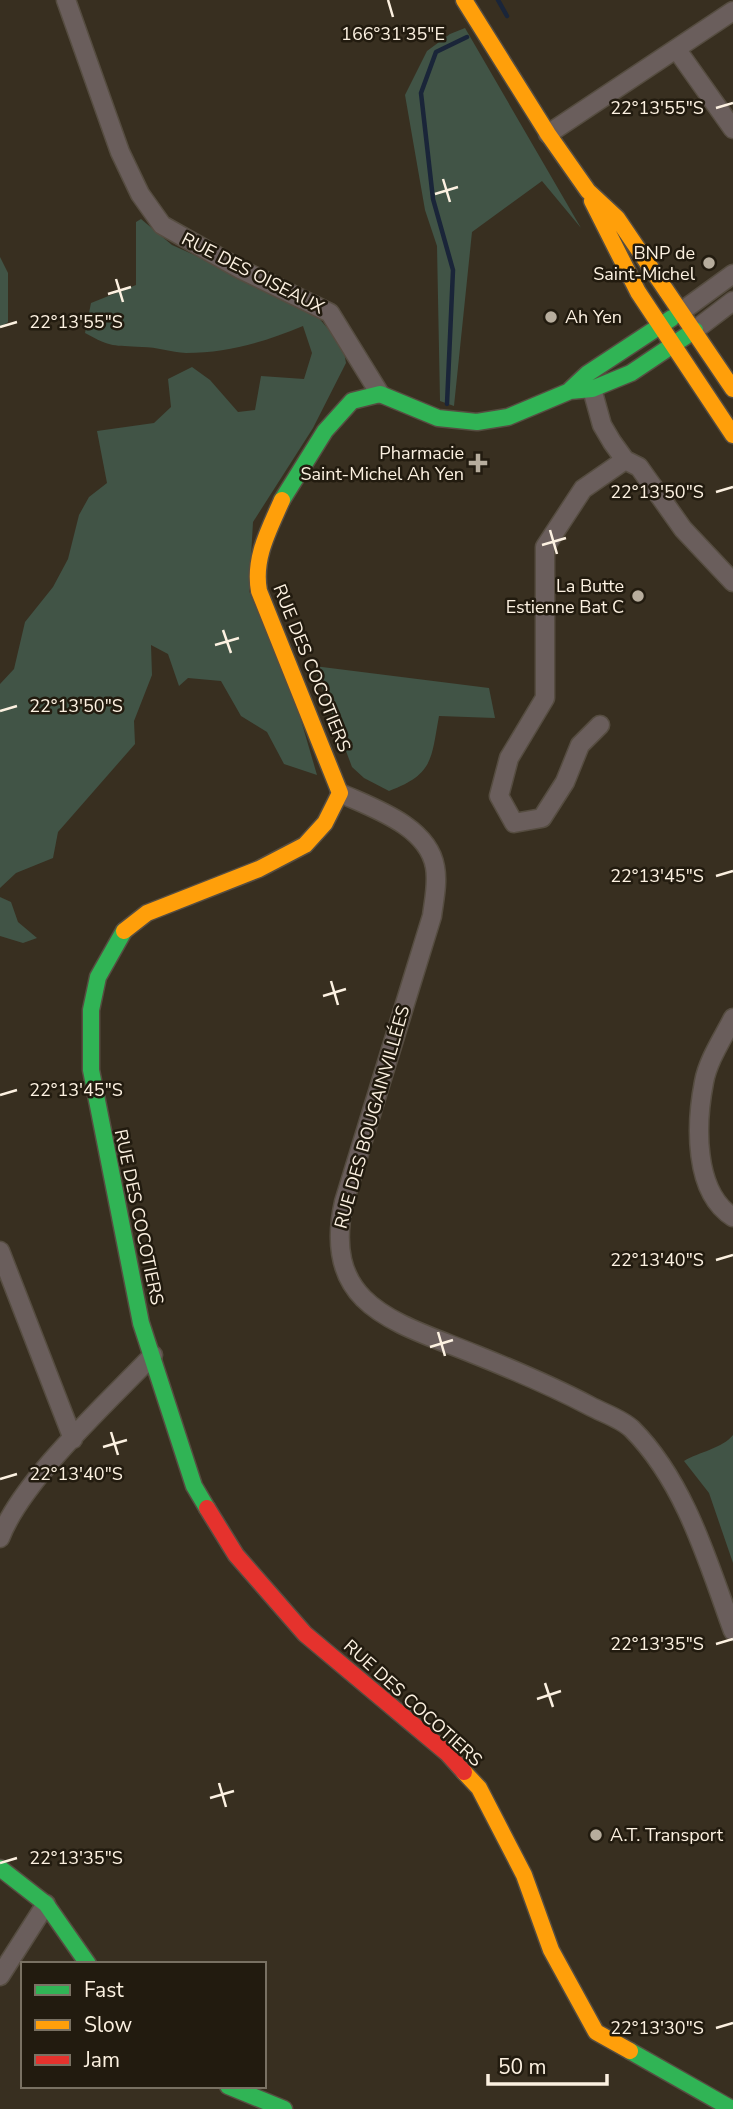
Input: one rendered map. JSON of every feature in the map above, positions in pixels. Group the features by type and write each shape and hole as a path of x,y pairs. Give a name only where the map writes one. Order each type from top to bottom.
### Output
{"street":[{"name":"RUE DES OISEAUX","path":"66,0 120,152 140,194 162,225 240,269 330,313 380,394"},
{"path":"464,0 548,134 588,191 617,218 733,389"},
{"path":"548,134 733,11"},
{"path":"677,50 733,129"},
{"path":"588,191 611,247 672,347 733,435"},
{"path":"570,391 587,374 660,327 733,274"},
{"path":"380,394 426,415 477,422 508,416 570,391 592,389 631,373 672,347 733,301"},
{"path":"592,389 602,425 625,460 639,467 683,529 733,582"},
{"name":"RUE DES COCOTIERS","path":"380,394 352,401 325,431 286,489 260,553 256,574 273,627 304,695 340,793 325,823 305,845 235,879 146,913 127,927 114,944 97,977 91,1010 91,1070 141,1323 153,1355 179,1448 194,1486 236,1555 305,1634 447,1753 479,1788 524,1875 551,1950 596,2032 732,2109"},
{"path":"600,725 580,745 565,782 542,818 514,823 499,796 509,758 545,698 545,548 583,489 625,460"},
{"name":"RUE DES BOUGAINVILLÉES","path":"340,793 396,819 420,839 433,859 436,878 432,916 339,1224 338,1245 346,1273 366,1301 385,1316 545,1382 631,1427 655,1454 677,1493 706,1556 733,1631"},
{"path":"733,1018 704,1081 699,1127 704,1177 723,1210 733,1217"},
{"path":"0,1251 73,1439"},
{"path":"0,1538 21,1501 73,1439 153,1355"},
{"path":"0,1868 46,1904 87,1962"},
{"path":"0,1976 46,1904"},
{"path":"233,2088 284,2109"}],"green space":[{"path":"465,28 581,228 542,181 472,232 454,406 440,401 437,246 425,210 405,95 427,51 450,34"},
{"path":"141,219 172,245 275,291 317,316 343,346 346,363 313,428 253,522 249,591 296,703 317,775 284,764 267,732 241,716 221,681 188,678 179,686 168,654 151,645 152,675 134,721 135,744 58,832 53,858 16,873 0,888 0,684 14,669 25,622 53,587 68,559 79,515 89,497 107,483 97,431 154,423 171,407 168,379 192,367 210,380 238,412 255,410 261,376 304,379 312,353 303,326 246,346 186,353 113,345 85,333 91,303 136,285 136,222"},
{"path":"0,257 8,273 8,322 0,328"},
{"path":"314,666 489,688 495,718 439,716 428,763 415,778 389,791 364,778 352,767"},
{"path":"0,897 11,902 18,922 37,938 23,943 0,936"},
{"path":"733,1435 733,1563 709,1493 684,1461 717,1447"}],"waterway":[{"path":"498,0 507,16"},
{"path":"447,404 453,270 433,199 421,93 436,52 467,37"}],"traffic: fast":[{"path":"570,390 587,374 672,318"},
{"path":"282,500 325,431 352,401 380,394 438,418 477,422 508,417 570,391 592,389 631,373 695,330"},
{"path":"124,931 98,977 91,1010 91,1070 141,1323 194,1486 207,1508"},
{"path":"0,1868 46,1904 87,1962"},
{"path":"630,2051 732,2109"},
{"path":"233,2088 284,2109"}],"traffic: slow":[{"path":"464,0 548,134 588,191 617,218 733,389"},
{"path":"592,201 638,292 733,435"},
{"path":"124,931 147,913 259,869 305,845 325,823 340,793 259,591 260,556 282,500"},
{"path":"464,1772 479,1788 524,1875 551,1950 596,2032 630,2051"}],"traffic: jam":[{"path":"207,1508 236,1555 305,1634 447,1753 464,1772"}],"place":[{"name":"BNP de Saint-Michel","path":"709,263"},
{"name":"Ah Yen","path":"551,317"},
{"name":"Pharmacie Saint-Michel Ah Yen","path":"478,463"},
{"name":"La Butte Estienne Bat C","path":"638,596"},
{"name":"A.T. Transport","path":"596,1835"}]}
